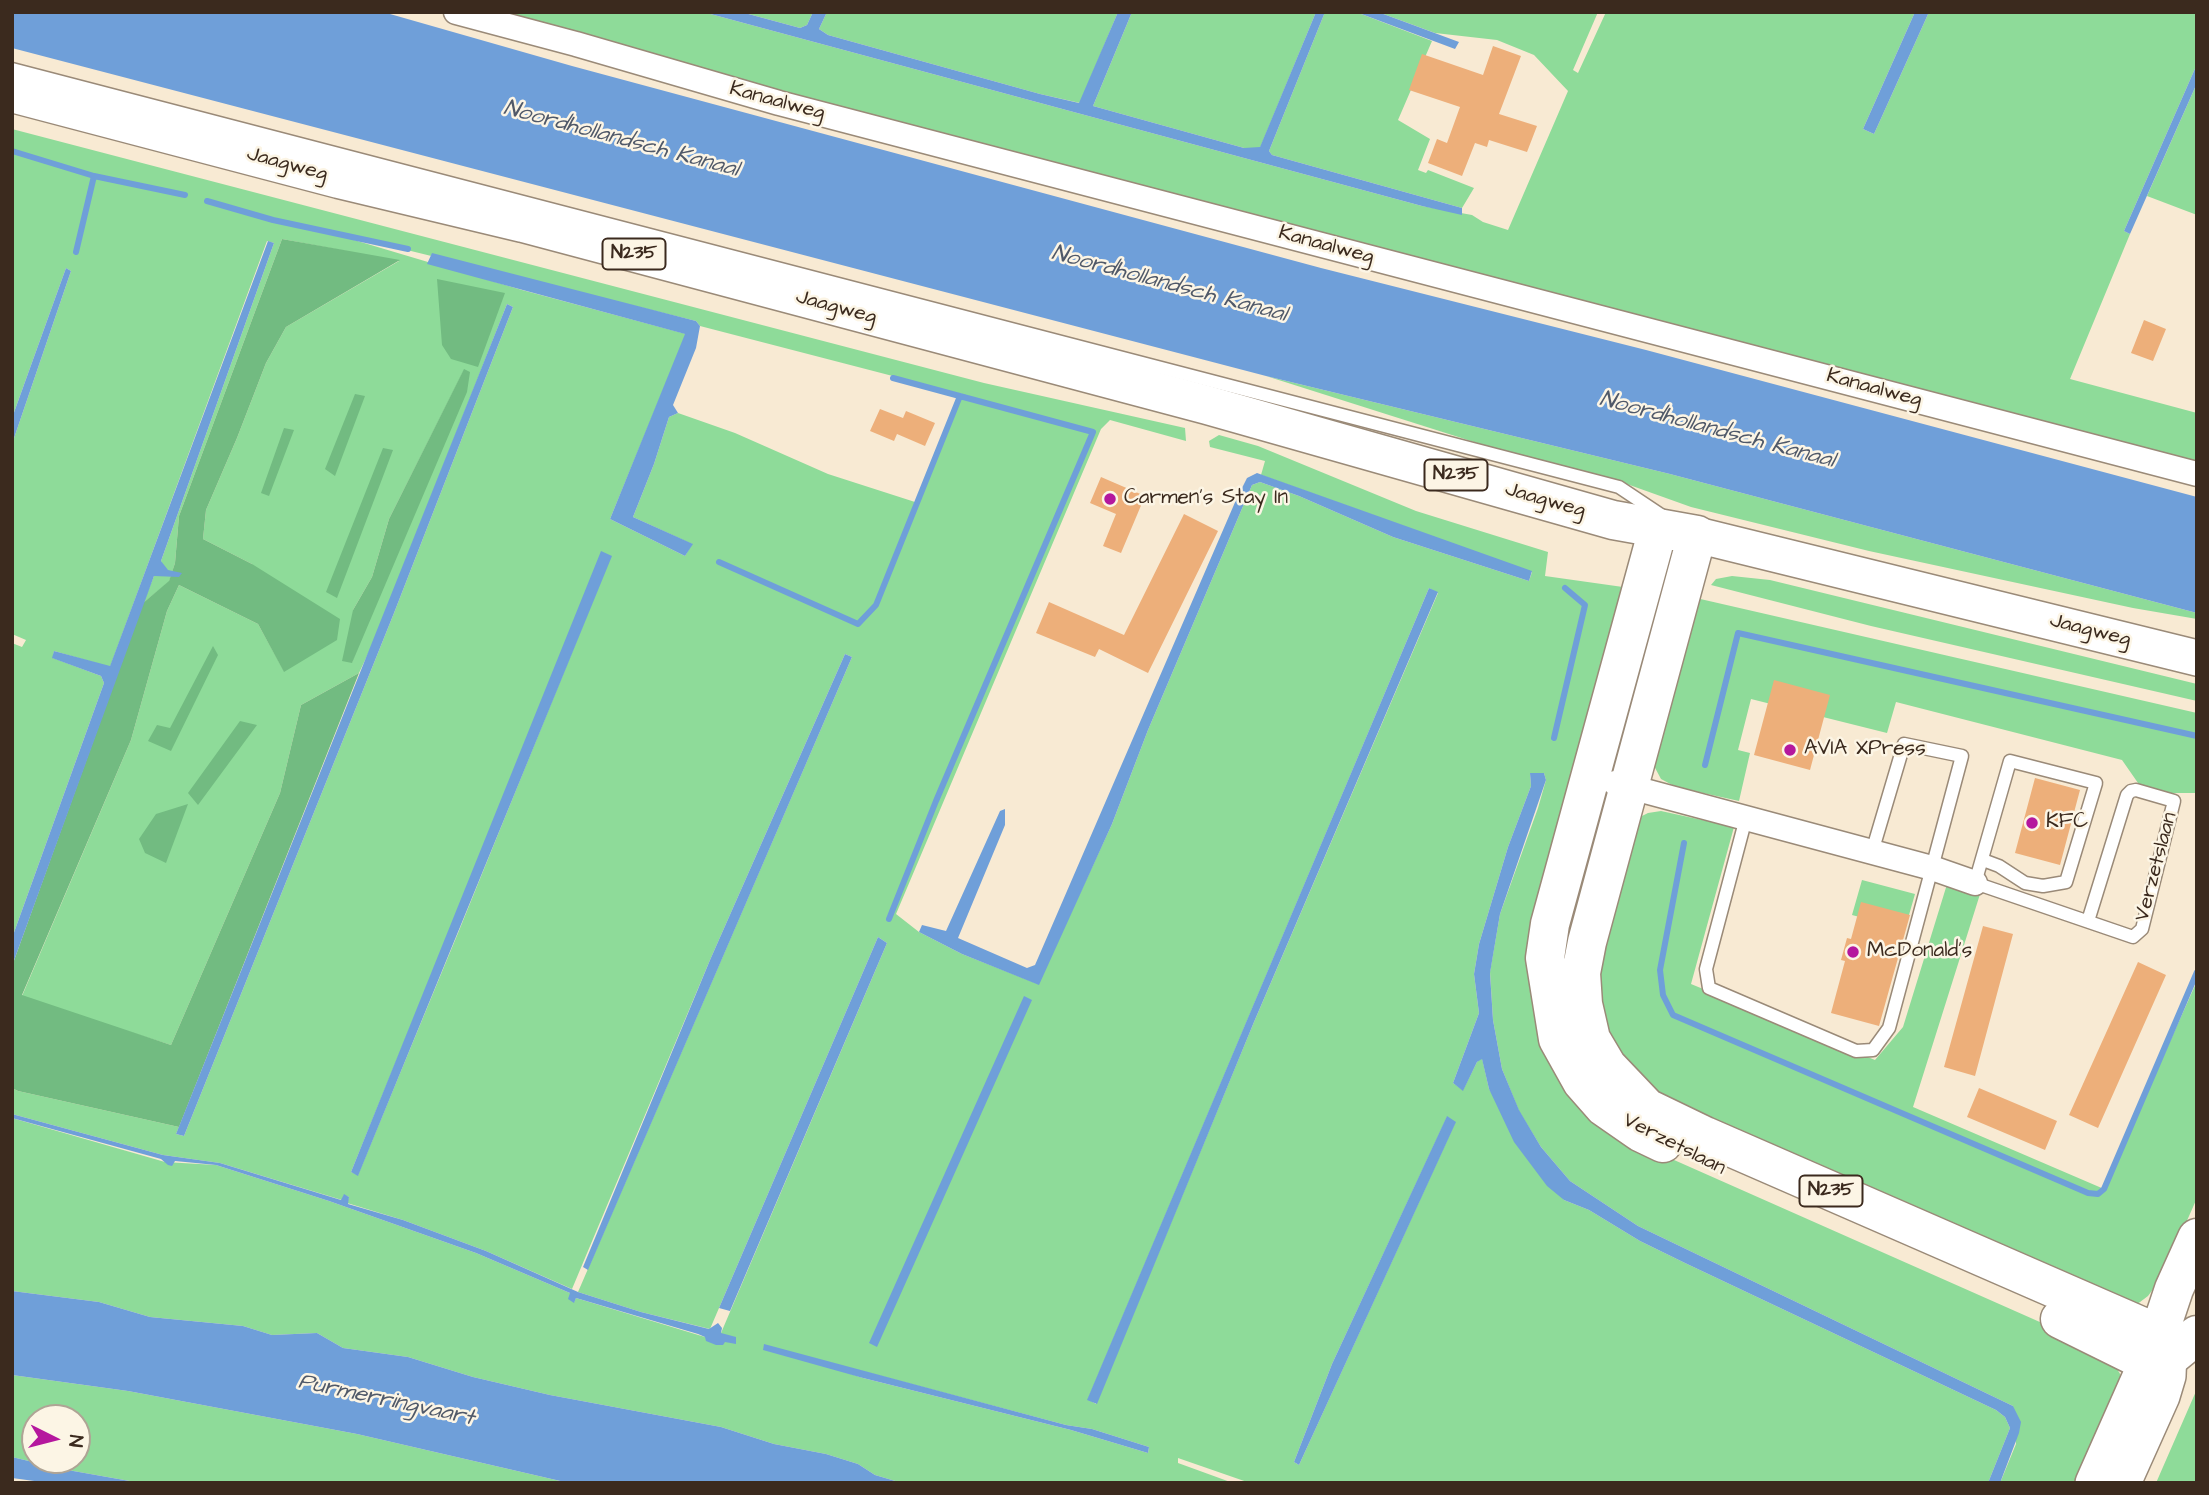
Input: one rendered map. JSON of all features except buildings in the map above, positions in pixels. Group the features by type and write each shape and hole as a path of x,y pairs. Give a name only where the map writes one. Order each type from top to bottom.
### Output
{"main road":[{"name":"Jaagweg","path":"12,93 339,179 523,223 1255,418 1613,520 1653,518 1697,535 2197,658"},
{"name":"Verzetslaan","path":"1653,518 1591,778 1550,924 1545,958 1558,1039 1582,1082 1604,1107 1653,1138 2096,1335 2174,1349"},
{"name":"Verzetslaan","path":"1697,535 1587,942 1581,973 1583,1004 1591,1039 1607,1066 1647,1108 2174,1349"},
{"path":"2140,1483 2174,1349 2174,1289 2197,1238"},
{"path":"2093,1483 2174,1349"},
{"path":"2123,1483 2162,1396 2174,1349"}],"street":[{"name":"Kanaalweg","path":"456,12 793,107 2197,474"},
{"path":"1591,778 1629,787"},
{"name":"Verzetslaan","path":"1629,787 1932,868 1979,872"}],"lane":[{"name":"Jaagweg","path":"12,69 1619,487 1653,518"},
{"path":"1746,818 1706,970 1709,988 1856,1051 1873,1050 1889,1028 1962,756 1904,744 1872,852"},
{"name":"Verzetslaan","path":"2010,761 2096,783 2066,882 2043,886 2025,883 1999,866 1979,872 2010,761"},
{"name":"Verzetslaan","path":"1979,872 2088,921 2133,937 2142,929 2174,801 2136,790 2127,795 2088,921"}],"green space":[{"path":"493,12 703,12 1422,206 1472,215 1483,222 1508,230 1568,91 1534,55 1497,40 1435,33 1378,12 1598,12 1573,70 1578,73 1606,12 1915,12 1863,129 1874,134 1929,12 2197,12 2197,64 2124,231 2130,234 2070,379 2197,413 2197,481 1258,220"},
{"path":"741,12 813,12 807,25 800,28"},
{"path":"827,12 1118,12 1080,103 828,35 819,29"},
{"path":"1132,12 1316,12 1260,148 1244,148 1093,106"},
{"path":"1325,12 1356,12 1432,41 1398,120 1430,139 1418,170 1426,173 1428,170 1474,188 1462,208 1272,155 1269,151"},
{"path":"2197,83 2197,215 2147,196"},
{"path":"12,129 984,383 1185,428 1186,441 1110,420 1101,429 896,914 919,932 962,954 1038,984 1112,824 1148,730 1252,485 1260,482 1393,537 1529,581 1532,572 1261,475 1265,461 1210,447 1209,441 1219,435 1258,446 1416,511 1548,552 1545,576 1630,588 1540,960 1638,1144 2094,1346 2113,1362 2123,1379 2082,1483 2000,1483 2016,1444 2013,1406 1638,1226 1570,1181 1541,1147 1519,1111 1502,1069 1493,1020 1490,972 1500,914 1538,808 1546,780 1544,773 1530,773 1531,786 1508,847 1479,944 1474,974 1479,1013 1453,1083 1463,1090 1477,1062 1482,1058 1489,1089 1564,1200 1589,1210 1640,1241 1685,1263 1996,1410 2005,1417 2010,1428 1988,1483 1250,1483 1178,1458 1178,1463 1233,1483 902,1483 875,1475 858,1464 826,1454 774,1444 721,1427 550,1395 473,1377 408,1357 343,1348 317,1333 272,1335 243,1326 150,1317 99,1302 12,1291 12,1118 165,1162 216,1165 329,1201 476,1253 570,1293 574,1302 576,1298 705,1337 721,1333 887,943 878,937 710,1329 641,1312 578,1292 852,657 845,654 710,960 572,1289 486,1251 403,1220 347,1203 349,1197 344,1195 342,1200 220,1163 163,1155 12,1114 12,1088 179,1127 176,1134 184,1136 394,613 513,307 507,304 375,639 359,673 301,705 280,793 171,1045 22,996 131,740 167,611 179,585 258,624 284,671 252,564 203,539 206,510 266,363 286,327 399,261 282,239 179,516 175,563 169,582 143,603 154,576 166,576 161,561 274,243 267,241 110,667 54,651 53,658 101,676 104,683 12,938 12,643 22,647 26,640 12,634 12,444 71,271 66,268 12,418","holes":["297,223 696,321 700,326 962,394 915,502 828,474 735,433 678,413 669,417 633,517 692,544 685,556 610,519 686,334 522,290","464,370 352,662 353,610 372,577 389,519","611,556 358,1175 351,1172 457,912","1429,588 1438,593 1254,1022 1096,1404 1088,1399","1447,1117 1455,1123 1299,1465 1294,1462 1332,1364","764,1345 1066,1425 1092,1429 1149,1447 1148,1453 1071,1430 863,1378"]},
{"path":"282,239 400,260 286,327 266,363 206,510 203,539 252,564 340,619 337,640 284,672 258,624 179,585 167,611 131,740 22,995 171,1045 280,793 301,705 359,673 179,1127 12,1088 12,966 143,603 169,581 175,563 179,516"},
{"path":"437,279 505,293 478,367 451,359 442,345"},
{"path":"464,369 470,372 467,392 352,663 342,661 353,610 372,577 389,519"},
{"path":"1266,376 1670,474 2197,613 2197,619 2133,608 1869,551 1691,507 1624,483 1493,448"},
{"path":"355,394 365,396 335,476 325,469"},
{"path":"284,428 294,430 269,496 261,493"},
{"path":"383,448 393,450 337,598 326,592"},
{"path":"1732,576 1770,580 2197,684 2197,701 1871,626 1711,585 1716,579"},
{"path":"1696,598 2197,713 2197,793 2145,793 2122,760 1896,702 1887,733 1751,699 1738,750 1750,753 1739,801 1676,787 1661,779 1653,764"},
{"path":"213,646 218,655 171,751 148,741 157,725 170,728"},
{"path":"240,721 257,725 198,805 188,793"},
{"path":"188,804 166,863 145,853 139,839 156,814"},
{"path":"1661,811 1734,827 1691,984 1875,1060 1903,1027 1948,881 1981,891 1913,1107 2104,1189 2197,981 2197,1198 2162,1277 2148,1296 2136,1305 2120,1306 1630,1082 1591,994 1634,820 1648,813"},
{"path":"1862,880 1915,894 1905,929 1852,915"},
{"path":"12,1375 128,1391 357,1434 569,1483 141,1483 90,1474 91,1404 21,1404 21,1459 12,1457"},
{"path":"2197,1389 2197,1483 2156,1483"}],"water":[{"name":"Noordhollandsch Kanaal","path":"12,12 383,12 572,66 1321,268 1646,350 2197,497 2197,613 1670,474 1266,376 12,48"},
{"path":"703,12 741,12 800,28 807,25 813,12 827,12 819,29 828,35 1079,103 1118,12 1132,12 1093,106 1244,148 1260,147 1316,12 1325,12 1269,151 1272,155 1462,208 1462,215 1422,206"},
{"path":"1356,12 1378,12 1459,42 1455,49"},
{"path":"1915,12 1929,12 1874,134 1863,129"},
{"path":"2197,64 2197,83 2130,234 2124,231"},
{"path":"268,241 274,243 161,561 168,570 182,573 179,577 154,576 12,966 12,938 104,683 101,676 52,658 54,651 110,666"},
{"path":"432,253 696,321 700,326 696,348 673,405 678,413 669,417 633,517 693,544 685,556 610,519 685,334 427,264"},
{"path":"66,268 71,271 12,444 12,418"},
{"path":"507,304 513,307 394,613 184,1136 176,1134"},
{"path":"1257,473 1532,571 1529,581 1393,537 1260,482 1252,485 1148,730 1112,824 1039,985 962,954 919,932 922,925 946,931 1000,811 1005,809 1005,825 958,938 1027,968 1035,965 1236,500 1247,478"},
{"path":"601,551 612,556 358,1176 351,1172"},
{"path":"1429,588 1438,592 1254,1022 1097,1404 1087,1400"},
{"path":"845,654 852,657 588,1270 583,1267 710,960"},
{"path":"1530,773 1544,773 1546,780 1500,914 1490,973 1493,1020 1502,1069 1519,1110 1541,1147 1570,1181 1638,1226 2013,1406 2021,1422 2000,1483 1988,1483 2010,1428 2005,1417 1996,1410 1685,1263 1640,1241 1589,1210 1564,1200 1547,1186 1514,1142 1489,1089 1482,1059 1477,1062 1463,1091 1453,1083 1479,1013 1474,974 1479,944 1508,847 1531,786"},
{"path":"878,937 887,943 730,1311 719,1308"},
{"path":"1024,996 1032,1000 877,1347 869,1343"},
{"path":"12,1114 163,1155 220,1163 341,1200 344,1194 349,1197 348,1204 403,1220 486,1251 578,1292 641,1312 709,1329 718,1323 722,1328 721,1333 736,1337 736,1344 725,1342 723,1345 716,1345 698,1334 576,1298 574,1303 568,1299 570,1293 476,1253 329,1201 216,1165 175,1161 172,1166 168,1165 161,1159 12,1118"},
{"path":"1447,1116 1456,1122 1299,1465 1294,1462 1332,1364"},
{"name":"Purmerringvaart","path":"12,1291 99,1302 150,1317 243,1326 272,1335 317,1333 343,1348 408,1357 473,1377 550,1395 721,1427 774,1444 826,1454 858,1464 875,1475 902,1483 569,1483 357,1434 128,1391 12,1375"},
{"path":"764,1344 1066,1425 1092,1429 1149,1447 1148,1453 1071,1430 763,1350"},
{"path":"12,1457 21,1459 21,1474 90,1474 141,1483 49,1483 12,1478"}],"waterway":[{"path":"12,151 94,176"},
{"path":"76,252 94,176 185,195"},
{"path":"207,201 273,220 408,249"},
{"path":"889,919 936,801 1093,432 893,378"},
{"path":"719,562 858,624 876,605 960,396"},
{"path":"1554,738 1585,605 1565,588"},
{"path":"1705,765 1738,633 2197,736"},
{"path":"1684,843 1660,970 1663,995 1673,1015 2088,1193 2098,1194 2104,1189 2197,972"}],"place":[{"name":"Carmen's Stay In","path":"1110,499"},
{"name":"AVIA XPress","path":"1790,750"},
{"name":"KFC","path":"2032,823"},
{"name":"McDonald's","path":"1853,952"}]}
